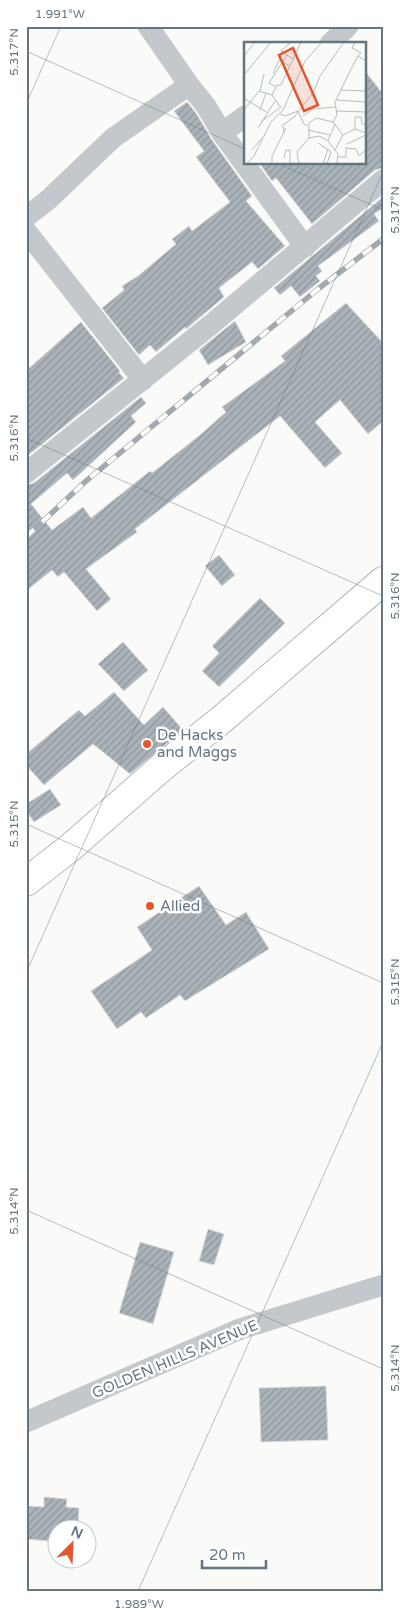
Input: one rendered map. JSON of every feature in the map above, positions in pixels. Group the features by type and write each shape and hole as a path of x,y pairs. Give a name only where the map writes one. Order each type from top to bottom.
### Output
{"main road":[{"path":"26,882 71,847 161,768 221,720 383,581"}],"street":[{"path":"148,26 206,106 222,133 244,163"},
{"path":"332,42 348,26"},
{"path":"26,217 48,200 113,138 189,85"},
{"path":"222,133 244,117"},
{"path":"245,165 305,247"},
{"path":"26,473 143,380 305,247 383,180"},
{"path":"26,231 143,380"},
{"name":"GOLDEN HILLS AVENUE","path":"26,1422 240,1329 383,1286"}],"building":[{"path":"366,72 383,94 383,168 375,170 312,224 276,178 272,181 261,165 366,165"},
{"path":"187,102 252,196 246,201 285,246 258,269 252,262 219,288 224,297 156,352 150,345 139,355 102,308 124,290 122,286 138,276 176,244 172,239 189,226 192,231 230,202 196,157 204,151 174,111"},
{"path":"383,197 383,208 374,214 379,221 318,266 322,271 316,276 320,281 300,297 291,286 280,295 274,288"},
{"path":"346,303 383,343 383,421 368,434 340,400 315,422 342,453 325,468 280,416 135,529 137,532 86,569 111,599 97,611 64,572 58,577 52,570 26,591 26,485 34,483 141,397 146,403 131,416 136,422 73,480 67,473 31,504 52,530 83,507 91,518 150,471 152,473 200,435 226,412 222,407 285,361 281,356"},
{"path":"235,321 246,342 208,365 199,350"},
{"path":"81,322 124,378 26,457 26,371"},
{"path":"219,555 235,575 222,586 205,566"},
{"path":"260,598 285,623 219,687 202,671 219,653 212,646"},
{"path":"123,642 148,670 124,691 98,664"},
{"path":"114,692 144,725 163,707 183,730 130,774 93,744 44,785 26,765 26,754 79,710 85,716"},
{"path":"50,789 61,805 34,822 26,810 26,804"},
{"path":"199,886 226,925 246,912 269,949 185,1001 180,995 146,1018 141,1012 117,1029 91,991 152,950 137,927"},
{"path":"208,1229 224,1234 214,1265 199,1261"},
{"path":"140,1242 174,1252 153,1324 119,1313"},
{"path":"326,1386 328,1440 261,1442 259,1388"},
{"path":"44,1497 67,1499 66,1507 79,1508 78,1520 48,1520 48,1541 26,1539 29,1506 44,1507"}],"railway":[{"path":"26,537 86,481 318,289 383,239"}],"place":[{"name":"De Hacks and Maggs","path":"147,744"},
{"name":"Allied","path":"150,906"}]}
